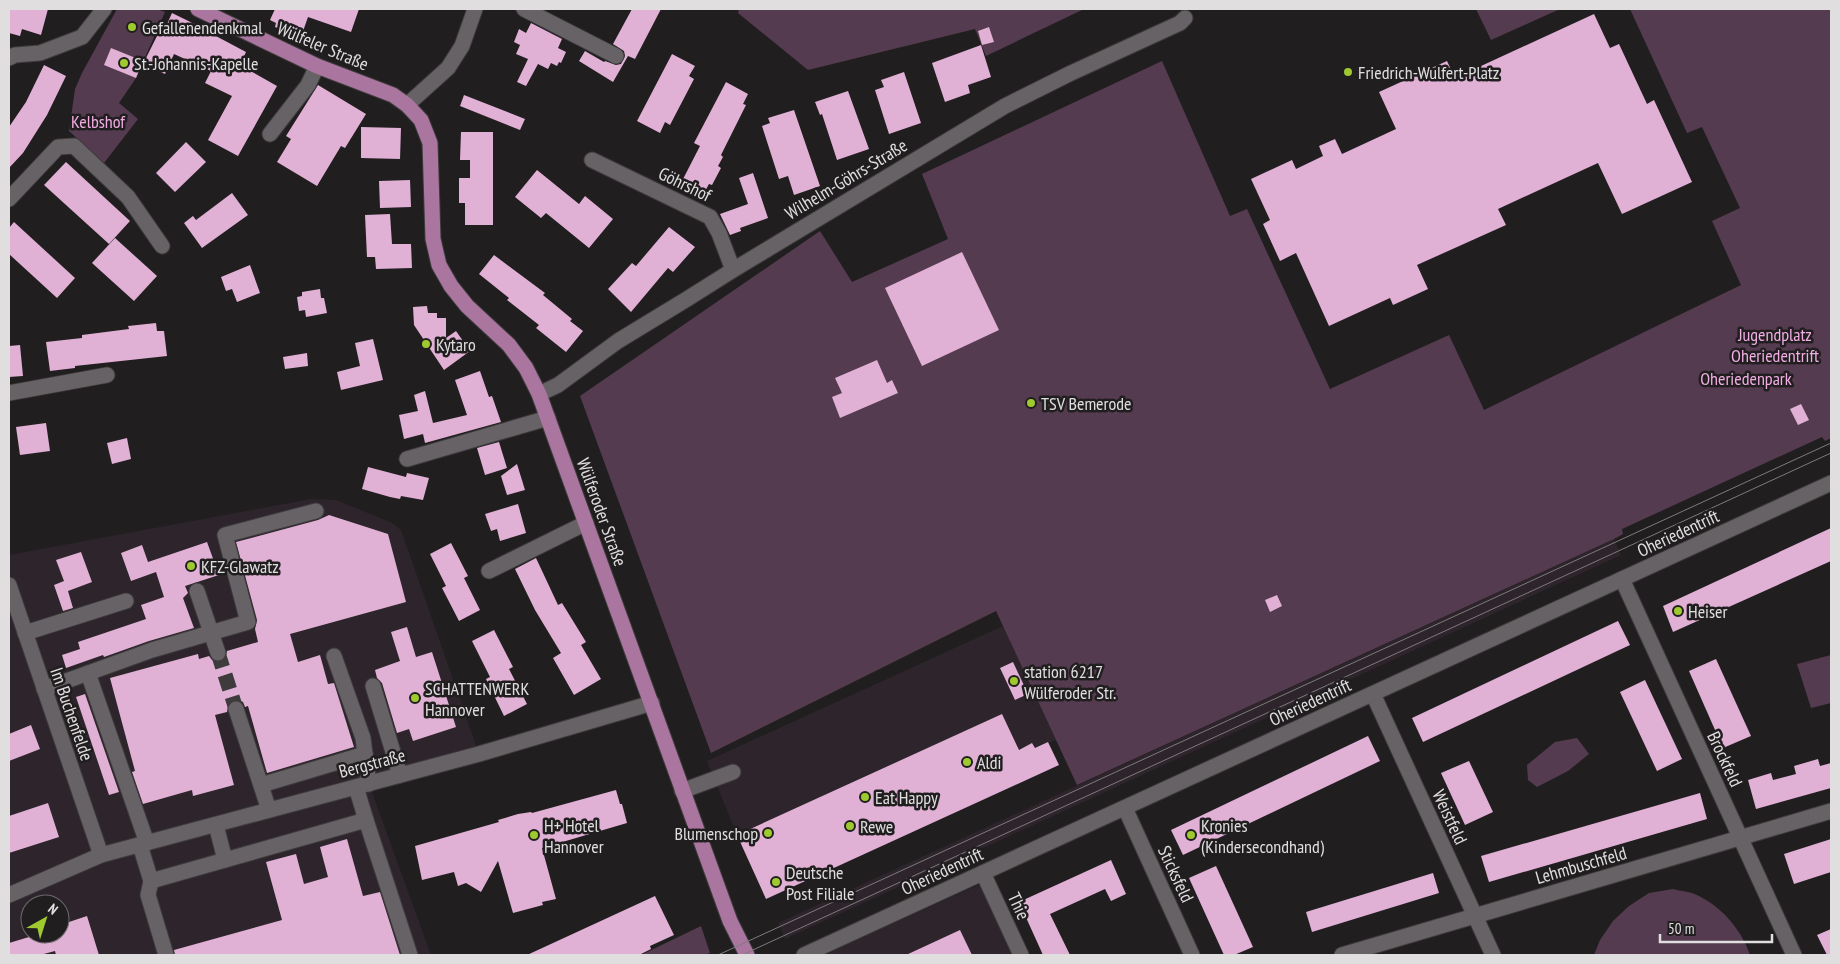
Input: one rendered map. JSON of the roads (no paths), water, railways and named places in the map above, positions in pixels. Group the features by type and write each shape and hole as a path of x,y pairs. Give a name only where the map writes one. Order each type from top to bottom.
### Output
{"main road":[{"name":"Wülfeler Straße","path":"198,9 317,66 393,95 407,104"},
{"name":"Wülferoder Straße","path":"407,104 421,120 430,143 433,239 439,265 451,286 467,306 509,344 526,368 539,394 652,703 682,791 730,921 746,955"}],"street":[{"path":"9,58 15,55 40,53 82,37 104,9"},
{"path":"407,104 448,68 462,46 475,9"},
{"path":"524,9 616,56"},
{"name":"Wilhelm-Göhrs-Straße","path":"539,394 558,385 618,341 1005,106 1068,74 1180,23 1185,18"},
{"path":"270,134 308,85 317,66"},
{"path":"9,199 58,146 74,146 128,196 162,246"},
{"name":"Göhrshof","path":"592,160 710,217 733,270"},
{"path":"9,393 107,375"},
{"path":"407,459 548,418"},
{"name":"Oheriedentrift","path":"804,955 1831,483"},
{"path":"44,689 152,650 248,622 225,535 316,511"},
{"path":"489,571 586,523"},
{"name":"Brockfeld","path":"1622,579 1794,955"},
{"name":"Im Buchenfelde","path":"9,584 100,855"},
{"path":"198,591 218,653"},
{"path":"25,633 126,601"},
{"path":"334,656 363,738 365,754 362,785 366,820 410,955"},
{"path":"88,673 143,844 151,881 148,894 166,955"},
{"path":"373,686 400,775"},
{"name":"Weistfeld","path":"1373,694 1493,955"},
{"name":"Bergstraße","path":"9,895 100,855 400,775 652,703"},
{"path":"236,710 269,810"},
{"path":"261,785 365,754"},
{"path":"682,791 733,772"},
{"name":"Sticksfeld","path":"1124,808 1192,955"},
{"name":"Lehmbuschfeld","path":"1342,955 1831,811"},
{"path":"151,881 366,820"},
{"path":"216,825 225,860"},
{"name":"Thie","path":"983,873 1021,955"}],"tunnel":[{"path":"218,653 236,709"}],"tram line":[{"path":"718,955 1831,443"},
{"path":"742,955 1831,453"}],"place":[{"name":"Gefallenendenkmal","path":"132,27"},
{"name":"St.-Johannis-Kapelle","path":"124,63"},
{"name":"Friedrich-Wulfert-Platz","path":"1348,72"},
{"name":"Kytaro","path":"426,344"},
{"name":"TSV Bemerode","path":"1031,403"},
{"name":"KFZ-Glawatz","path":"191,566"},
{"name":"Heiser","path":"1678,611"},
{"name":"station 6217 Wülferoder Str.","path":"1014,681"},
{"name":"SCHATTENWERK Hannover","path":"415,698"},
{"name":"Aldi","path":"967,762"},
{"name":"Eat Happy","path":"865,797"},
{"name":"Rewe","path":"850,826"},
{"name":"Blumenschop","path":"768,833"},
{"name":"H+ Hotel Hannover","path":"534,835"},
{"name":"Kronies (Kindersecondhand)","path":"1191,835"},
{"name":"Deutsche Post Filiale","path":"776,882"}],"park label":[{"name":"Kelbshof","path":"98,121"},
{"name":"Jugendplatz Oheriedentrift","path":"1775,344"},
{"name":"Oheriedenpark","path":"1746,378"}]}
